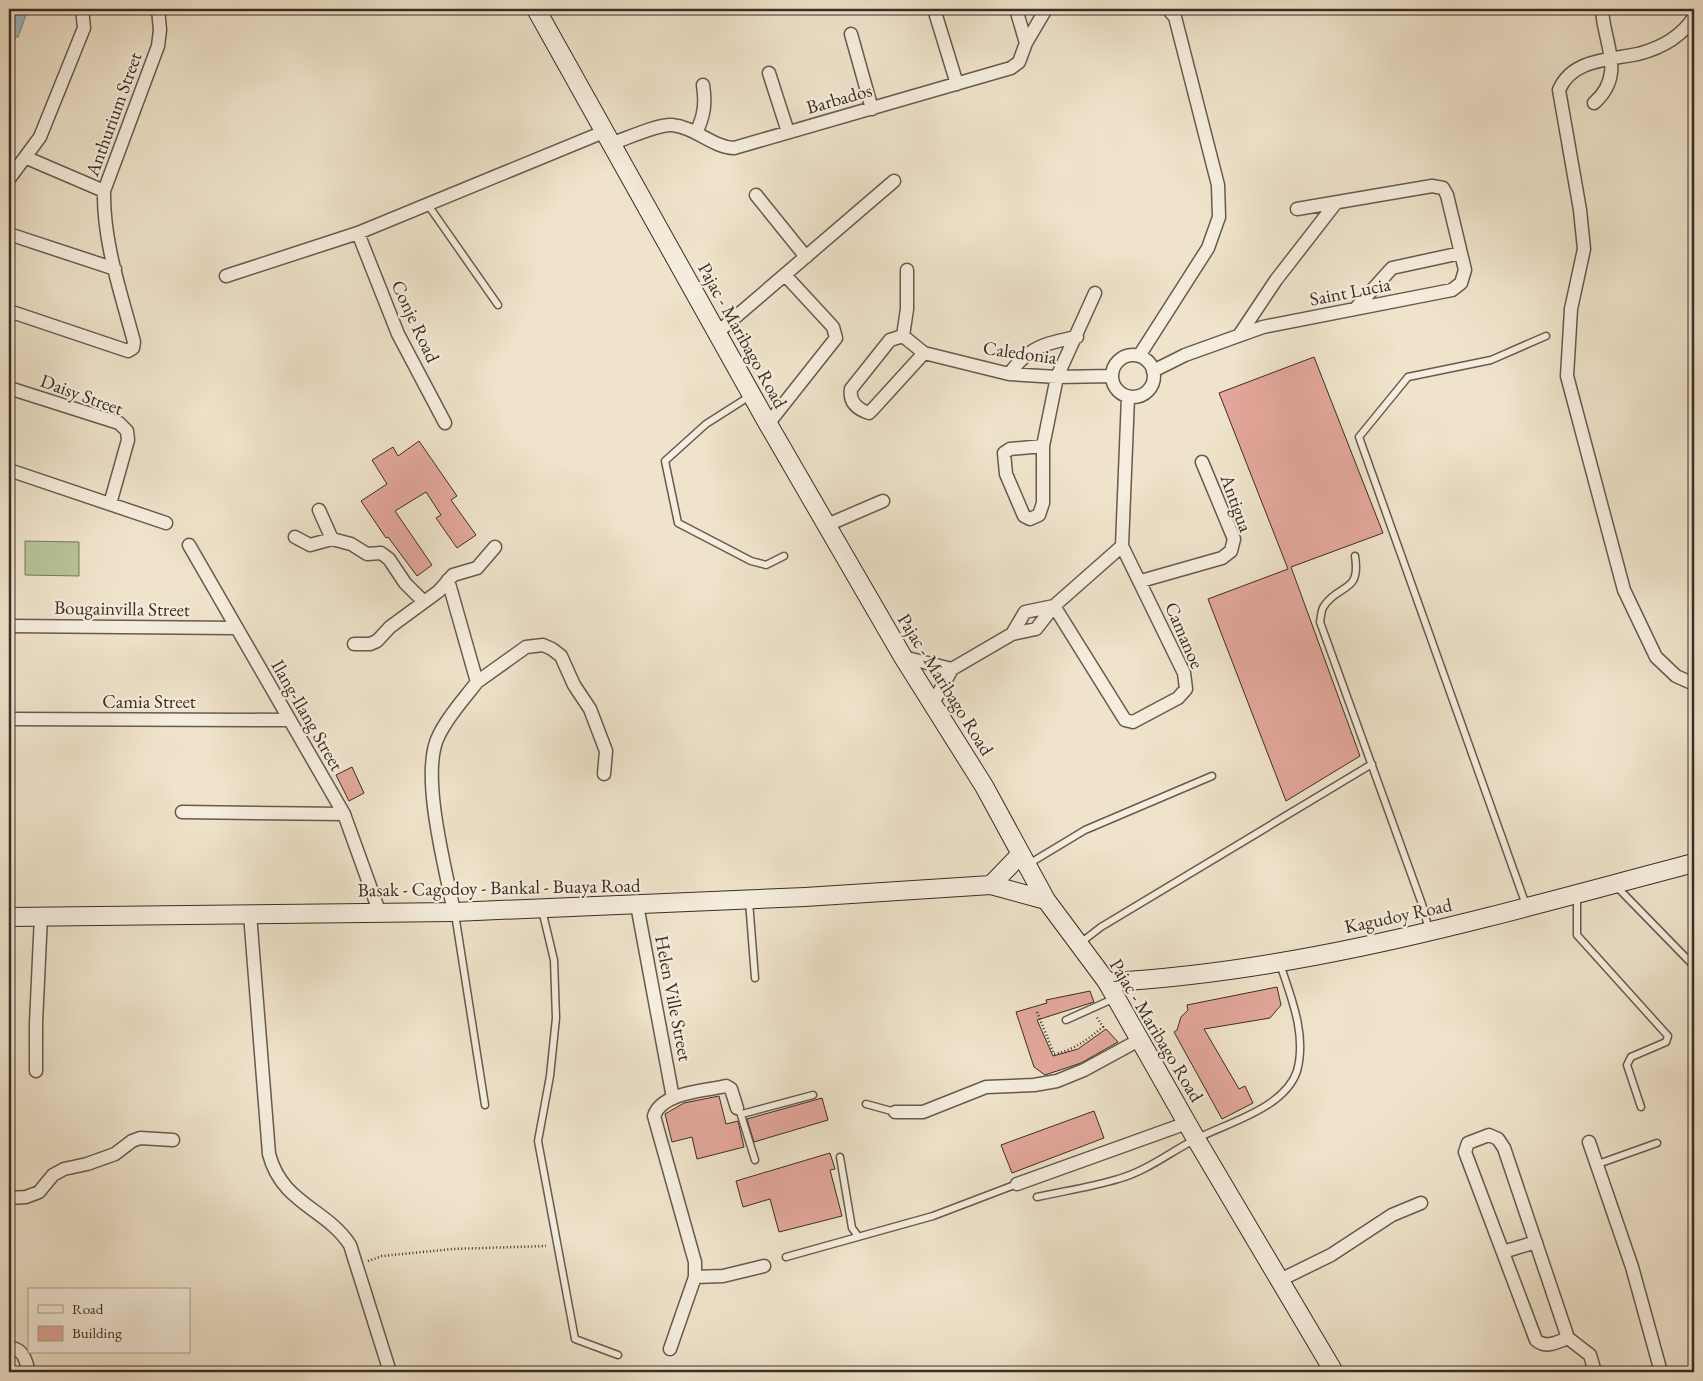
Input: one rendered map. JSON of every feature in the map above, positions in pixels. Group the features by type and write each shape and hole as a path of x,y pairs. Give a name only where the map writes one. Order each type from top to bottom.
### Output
{"street":[{"path":"9,179 40,137 84,28 82,9"},
{"name":"Anthurium Street","path":"9,311 128,351 133,348 134,342 115,269 104,214 104,192 158,46 160,30 158,9"},
{"name":"Pajac - Maribago Road","path":"536,9 768,424 903,657 984,786 1046,900 1107,982 1196,1139 1334,1372"},
{"path":"934,9 957,84"},
{"path":"1016,9 1026,43"},
{"name":"Barbados","path":"226,276 358,233 609,137 670,124 696,133 725,148 734,148 1011,68 1019,62 1026,43 1046,9"},
{"path":"1594,103 1600,97 1606,85 1612,56 1602,9"},
{"path":"1139,356 1208,248 1219,217 1218,185 1173,11"},
{"path":"1694,16 1685,31 1666,43 1639,54 1612,56 1577,68 1563,79 1559,90 1580,210 1584,249 1571,309 1567,376 1624,590 1656,657 1676,676 1694,684"},
{"path":"851,34 872,109"},
{"path":"769,73 788,132"},
{"path":"696,133 704,115 706,102 703,85"},
{"path":"26,158 104,192"},
{"path":"718,332 894,181"},
{"name":"Saint Lucia","path":"1153,370 1184,355 1240,334 1282,323 1452,290 1464,277 1461,253 1447,195 1443,188 1432,186 1335,204"},
{"path":"756,195 806,257"},
{"path":"1297,209 1335,204"},
{"path":"1240,334 1276,280 1335,204"},
{"name":"Conje Road","path":"358,233 398,334 445,423"},
{"path":"9,234 115,269"},
{"path":"1355,310 1392,268 1461,253"},
{"path":"903,336 908,309 907,270"},
{"path":"768,424 836,338 833,327 785,275"},
{"path":"1043,446 1010,449 1004,454 1006,474 1024,516 1030,519 1039,515 1043,503 1043,446 1057,377 1077,337 1095,294"},
{"path":"903,336 924,353 873,410 869,413 859,409 853,402 851,389 890,340 903,336"},
{"path":"1009,374 1021,357 1049,342 1077,337"},
{"name":"Caledonia","path":"924,353 1009,374 1057,377 1112,376"},
{"path":"1128,356 1139,356 1149,363 1153,370 1153,383 1148,391 1137,397 1128,397 1116,389 1112,376 1113,369 1119,360 1128,356"},
{"name":"Daisy Street","path":"9,388 119,423 127,431 128,440 110,504"},
{"path":"933,703 952,669 1012,634 1036,628 1054,606 1122,546 1128,397"},
{"name":"Antigua","path":"1140,581 1222,558 1231,551 1234,539 1202,462"},
{"path":"9,470 166,523"},
{"path":"827,525 883,501"},
{"path":"319,510 332,538"},
{"path":"295,537 310,545 332,538 351,544 367,554 381,552 389,559 405,583 424,602"},
{"name":"Ilang-Ilang Street","path":"189,545 235,628 344,814 379,911"},
{"name":"Camanoe","path":"1054,606 1124,720 1133,722 1178,698 1186,689 1184,673 1122,546"},
{"path":"354,644 370,644 377,641 390,627 439,591 448,580 460,571 470,572 477,568 495,547"},
{"path":"448,580 476,682"},
{"path":"1012,634 1025,612 1054,606"},
{"name":"Bougainvilla Street","path":"9,626 235,628"},
{"path":"454,912 432,800 433,752 438,735 476,682 526,647 543,645 552,649 560,656 574,685 590,709 606,751 604,774"},
{"path":"903,657 952,669"},
{"name":"Camia Street","path":"9,719 289,720"},
{"path":"182,812 344,814"},
{"path":"991,885 1023,860"},
{"name":"Kagudoy Road","path":"1107,982 1159,979 1279,962 1429,932 1694,864"},
{"name":"Basak - Cagodoy - Bankal - Buaya Road","path":"9,917 379,911 454,912 748,900 991,885 1046,900"},
{"name":"Helen Ville Street","path":"637,905 673,1098"},
{"path":"250,914 269,1154 272,1166 276,1176 296,1199 342,1232 350,1245 390,1372"},
{"path":"36,1071 36,1023 41,916"},
{"path":"895,1112 923,1112 986,1087 1034,1086 1057,1081 1084,1070 1141,1039"},
{"path":"670,1349 695,1277 695,1262 654,1116 656,1108 673,1098 726,1086 731,1089 740,1111"},
{"path":"1017,1184 1187,1123"},
{"path":"1568,1338 1546,1345 1541,1345 1536,1340 1465,1152 1468,1143 1489,1134 1498,1139 1504,1148 1568,1338 1590,1355 1595,1372"},
{"path":"9,1198 26,1197 39,1192 53,1175 64,1169 88,1164 114,1154 132,1141 140,1138 173,1140"},
{"path":"1588,1142 1598,1164 1632,1267 1661,1372"},
{"path":"1280,1280 1331,1255 1392,1214 1421,1203"},
{"path":"1503,1252 1536,1242"},
{"path":"695,1277 723,1276 764,1266"},
{"path":"9,1347 19,1349 25,1356 29,1372"}],"lane":[{"path":"428,205 498,305"},
{"path":"1526,906 1359,437 1408,377 1491,360 1546,336"},
{"path":"752,394 706,424 665,461 670,488 678,524 751,561 766,565 784,556"},
{"path":"1355,556 1357,569 1354,582 1323,607 1320,622 1422,904 1429,932"},
{"path":"1079,944 1101,927 1372,764"},
{"path":"1023,860 1085,830 1212,776"},
{"path":"1615,884 1694,966"},
{"path":"1577,894 1577,935 1668,1036 1666,1042 1631,1057 1627,1065 1641,1107"},
{"path":"748,900 755,978"},
{"path":"542,908 554,960 556,1018 550,1076 538,1141 575,1338 618,1356"},
{"path":"454,912 485,1105"},
{"path":"1037,1197 1118,1179 1137,1172 1196,1139 1270,1103 1288,1088 1293,1079 1300,1051 1298,1028 1279,962"},
{"path":"1066,1020 1116,998"},
{"path":"755,1160 740,1111 813,1095"},
{"path":"866,1104 895,1112"},
{"path":"1598,1164 1657,1143"},
{"path":"840,1158 852,1228 858,1236"},
{"path":"786,1257 933,1216 1017,1184"}],"path":[{"path":"1037,1012 1054,1054 1069,1051 1087,1041 1103,1026 1091,1009"},
{"path":"358,1266 382,1256 453,1249 557,1246"}],"green space":[{"path":"25,541 79,542 79,576 25,575"}],"water":[{"path":"9,9 28,9 18,37 9,37"}],"building":[{"path":"1314,357 1383,533 1291,567 1360,756 1286,801 1208,599 1288,569 1219,393"},
{"path":"419,441 457,496 451,500 476,535 457,548 436,518 441,515 426,492 395,511 432,565 417,576 388,537 386,538 361,501 387,484 372,460 393,447 398,456"},
{"path":"352,767 364,793 349,801 336,775"},
{"path":"1277,987 1281,1005 1270,1018 1204,1029 1239,1089 1245,1086 1253,1103 1222,1119 1174,1032 1177,1030 1181,1017 1188,1010 1187,1005"},
{"path":"1090,991 1094,1002 1037,1020 1053,1056 1078,1049 1106,1029 1118,1042 1081,1063 1045,1075 1034,1067 1016,1012 1047,1003 1046,1000"},
{"path":"719,1096 726,1124 738,1121 744,1147 697,1159 692,1137 672,1142 665,1114 684,1103"},
{"path":"822,1098 828,1120 754,1142 747,1119"},
{"path":"1094,1111 1104,1138 1012,1173 1001,1145"},
{"path":"830,1153 835,1169 830,1170 842,1216 779,1232 770,1199 743,1207 736,1181"}]}
